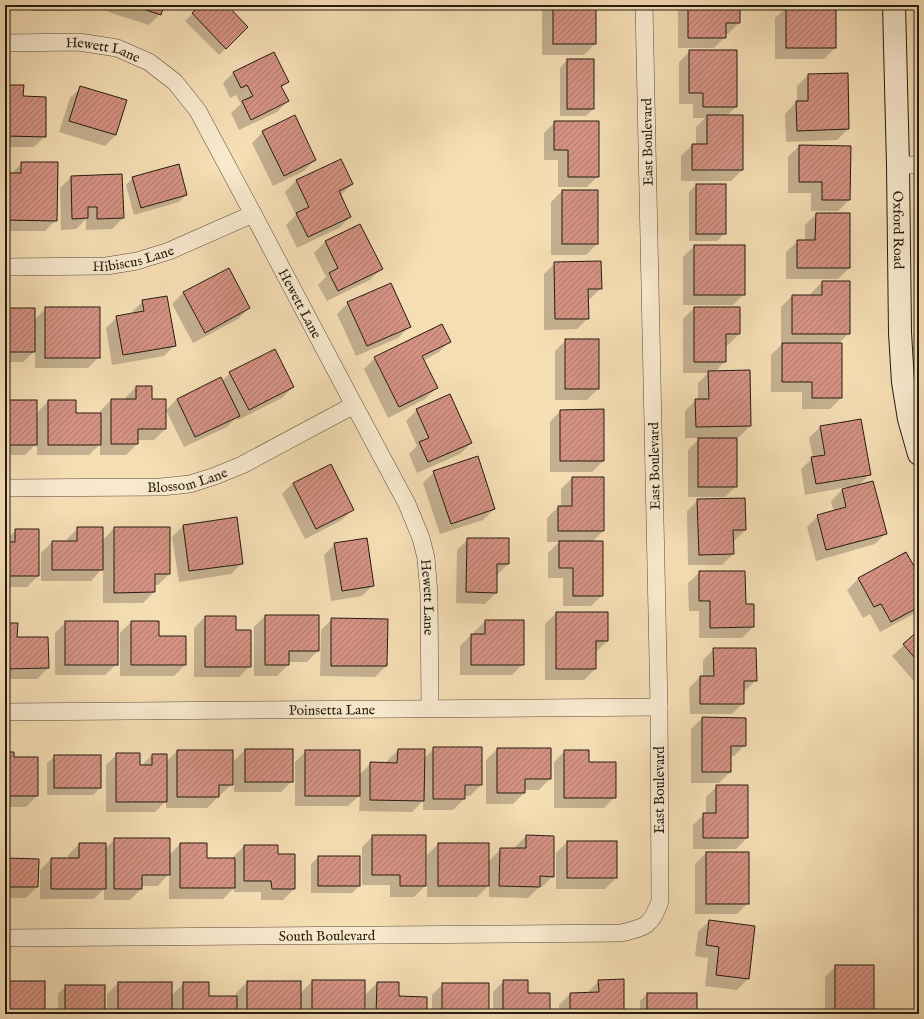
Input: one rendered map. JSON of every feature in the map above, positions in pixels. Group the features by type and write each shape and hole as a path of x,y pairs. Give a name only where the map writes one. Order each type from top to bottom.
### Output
{"street":[{"name":"East Boulevard","path":"644,5 659,707 660,901 655,914 648,924"},
{"name":"Oxford Road","path":"894,5 909,165 900,333 903,382 909,419 919,454"},
{"name":"Hewett Lane","path":"5,43 79,42 117,48 148,62 175,82 198,111 407,504 421,538 426,558 429,594 430,708"},
{"name":"Hibiscus Lane","path":"5,267 106,266 137,261 169,251 253,214"},
{"name":"Blossom Lane","path":"5,488 161,487 190,484 242,465 354,406"},
{"name":"Poinsetta Lane","path":"5,712 659,707"},
{"name":"South Boulevard","path":"5,938 621,933 635,930 648,924"}],"building":[{"path":"131,5 164,5 161,15"},
{"path":"201,5 227,5 248,27 226,49 192,13"},
{"path":"553,5 596,5 596,44 553,44"},
{"path":"688,5 740,5 740,23 726,23 726,38 688,38"},
{"path":"786,6 836,6 836,48 786,48"},
{"path":"689,50 737,50 737,107 703,107 703,93 689,93"},
{"path":"274,52 289,82 281,86 289,101 251,120 242,101 253,96 247,85 241,88 233,72"},
{"path":"567,59 594,59 594,109 567,109"},
{"path":"848,73 849,129 797,131 796,101 808,101 808,74"},
{"path":"5,85 24,85 23,96 46,97 46,137 5,136"},
{"path":"80,86 127,100 116,135 69,121"},
{"path":"295,115 316,160 284,176 262,131"},
{"path":"707,115 743,115 743,170 692,170 692,144 707,144"},
{"path":"554,121 599,121 599,177 568,177 568,150 554,150"},
{"path":"799,145 851,146 850,200 822,200 822,182 799,182"},
{"path":"341,159 353,184 339,191 351,217 308,237 296,213 309,207 296,180"},
{"path":"21,162 58,162 57,221 5,220 5,173 21,173"},
{"path":"179,164 187,195 141,208 132,177"},
{"path":"122,174 124,218 97,219 97,207 88,207 88,218 72,219 71,176"},
{"path":"696,184 726,184 726,234 696,234"},
{"path":"562,190 598,190 598,244 562,244"},
{"path":"816,213 850,213 850,268 797,268 797,240 815,240"},
{"path":"360,224 383,269 338,291 329,273 338,268 325,241"},
{"path":"694,245 745,245 745,295 694,295"},
{"path":"601,261 602,289 588,289 589,319 555,319 554,262"},
{"path":"229,268 250,308 205,333 183,292"},
{"path":"822,281 850,281 850,334 792,334 792,295 822,295"},
{"path":"391,283 411,327 367,346 347,302"},
{"path":"167,296 176,346 123,355 116,316 144,311 142,300"},
{"path":"45,307 100,307 100,358 45,358"},
{"path":"694,307 740,307 740,334 726,334 726,362 694,362"},
{"path":"5,308 35,308 35,352 9,352 9,338 5,338"},
{"path":"442,324 451,342 422,356 438,388 399,407 374,357"},
{"path":"565,339 599,339 599,389 565,389"},
{"path":"782,343 842,343 842,398 812,398 812,382 782,382"},
{"path":"275,349 294,387 249,410 229,372"},
{"path":"750,370 751,426 696,427 695,399 709,399 708,371"},
{"path":"221,377 240,416 195,437 177,399"},
{"path":"136,386 152,386 152,399 166,399 166,429 138,429 138,444 111,444 111,399 136,399"},
{"path":"450,394 472,443 428,462 419,442 429,438 416,409"},
{"path":"5,400 37,400 37,445 5,445"},
{"path":"48,400 76,400 76,413 101,413 101,445 48,445"},
{"path":"604,409 604,461 560,461 560,410"},
{"path":"861,419 871,475 816,484 811,457 825,455 820,426"},
{"path":"698,438 737,438 737,487 698,487"},
{"path":"478,456 495,509 451,524 433,471"},
{"path":"331,464 354,510 316,529 293,483"},
{"path":"572,477 604,477 604,531 558,531 558,506 572,506"},
{"path":"873,481 887,534 826,550 817,515 846,507 842,489"},
{"path":"745,498 746,530 733,530 734,554 699,555 697,499"},
{"path":"237,517 243,564 189,571 183,525"},
{"path":"77,527 103,527 103,570 52,570 52,541 77,541"},
{"path":"114,527 170,527 170,574 155,574 155,592 114,593"},
{"path":"15,529 39,529 39,576 5,576 5,542 15,542"},
{"path":"367,538 374,586 342,591 334,543"},
{"path":"467,538 509,538 509,564 497,564 497,593 466,592"},
{"path":"559,541 603,541 603,596 573,596 573,568 559,568"},
{"path":"906,552 919,575 919,607 891,622 881,604 874,607 858,578"},
{"path":"699,571 745,571 746,604 754,604 754,627 710,628 710,601 699,601"},
{"path":"556,612 608,612 608,641 596,641 596,669 556,669"},
{"path":"265,615 319,615 319,651 289,651 289,665 265,665"},
{"path":"205,616 236,616 236,630 251,630 251,667 205,667"},
{"path":"331,618 388,619 387,666 331,666"},
{"path":"485,620 524,620 524,665 471,665 471,634 485,634"},
{"path":"65,621 118,621 118,665 65,665"},
{"path":"131,621 159,621 159,636 186,636 186,665 131,665"},
{"path":"5,623 18,623 17,637 48,637 49,668 5,669"},
{"path":"919,630 919,663 903,644"},
{"path":"713,648 756,648 757,681 744,681 744,704 700,704 700,676 714,676"},
{"path":"702,717 746,718 746,746 731,746 731,772 702,772"},
{"path":"433,747 482,747 482,785 465,785 465,799 433,799"},
{"path":"497,748 551,748 551,779 525,779 525,793 497,793"},
{"path":"245,749 293,749 293,782 245,782"},
{"path":"398,749 425,749 424,801 370,800 370,762 397,763"},
{"path":"177,750 233,750 233,785 219,785 219,797 177,797"},
{"path":"305,750 360,750 360,796 305,796"},
{"path":"564,750 589,750 589,762 616,762 616,798 564,798"},
{"path":"5,752 14,752 14,757 38,757 38,796 5,796"},
{"path":"116,753 140,753 140,765 152,765 152,754 167,754 167,802 116,802"},
{"path":"54,755 101,755 101,788 54,788"},
{"path":"716,785 748,785 748,838 703,838 703,813 716,813"},
{"path":"372,835 426,835 426,886 400,886 400,875 372,875"},
{"path":"526,835 554,836 554,877 540,876 540,887 499,886 500,848 526,848"},
{"path":"114,838 170,838 170,875 142,875 142,889 114,889"},
{"path":"567,841 617,841 617,878 567,878"},
{"path":"5,843 7,843 7,858 39,859 38,887 5,887"},
{"path":"79,843 106,843 106,889 51,889 51,858 79,858"},
{"path":"180,843 207,843 207,858 235,858 235,888 180,888"},
{"path":"438,843 489,843 489,886 438,886"},
{"path":"244,845 278,845 278,854 295,854 295,889 272,889 271,881 244,881"},
{"path":"706,852 749,852 749,904 706,904"},
{"path":"318,856 360,856 360,886 318,886"},
{"path":"709,920 755,926 749,979 716,975 719,947 706,945"},
{"path":"835,965 874,965 874,1014 835,1014"},
{"path":"624,979 624,1014 570,1014 570,993 599,992 598,980"},
{"path":"312,980 365,980 365,1014 312,1014"},
{"path":"503,980 528,980 528,993 550,993 550,1014 503,1014"},
{"path":"5,981 45,981 45,1014 5,1014"},
{"path":"247,981 301,981 301,1014 247,1014"},
{"path":"118,982 172,982 172,1014 118,1014"},
{"path":"183,982 209,982 209,996 237,996 237,1014 183,1014"},
{"path":"377,982 399,982 399,996 427,997 427,1014 376,1014"},
{"path":"442,983 489,983 489,1014 442,1014"},
{"path":"65,985 105,985 105,1014 65,1014"},
{"path":"647,993 697,993 697,1014 647,1014"}]}
